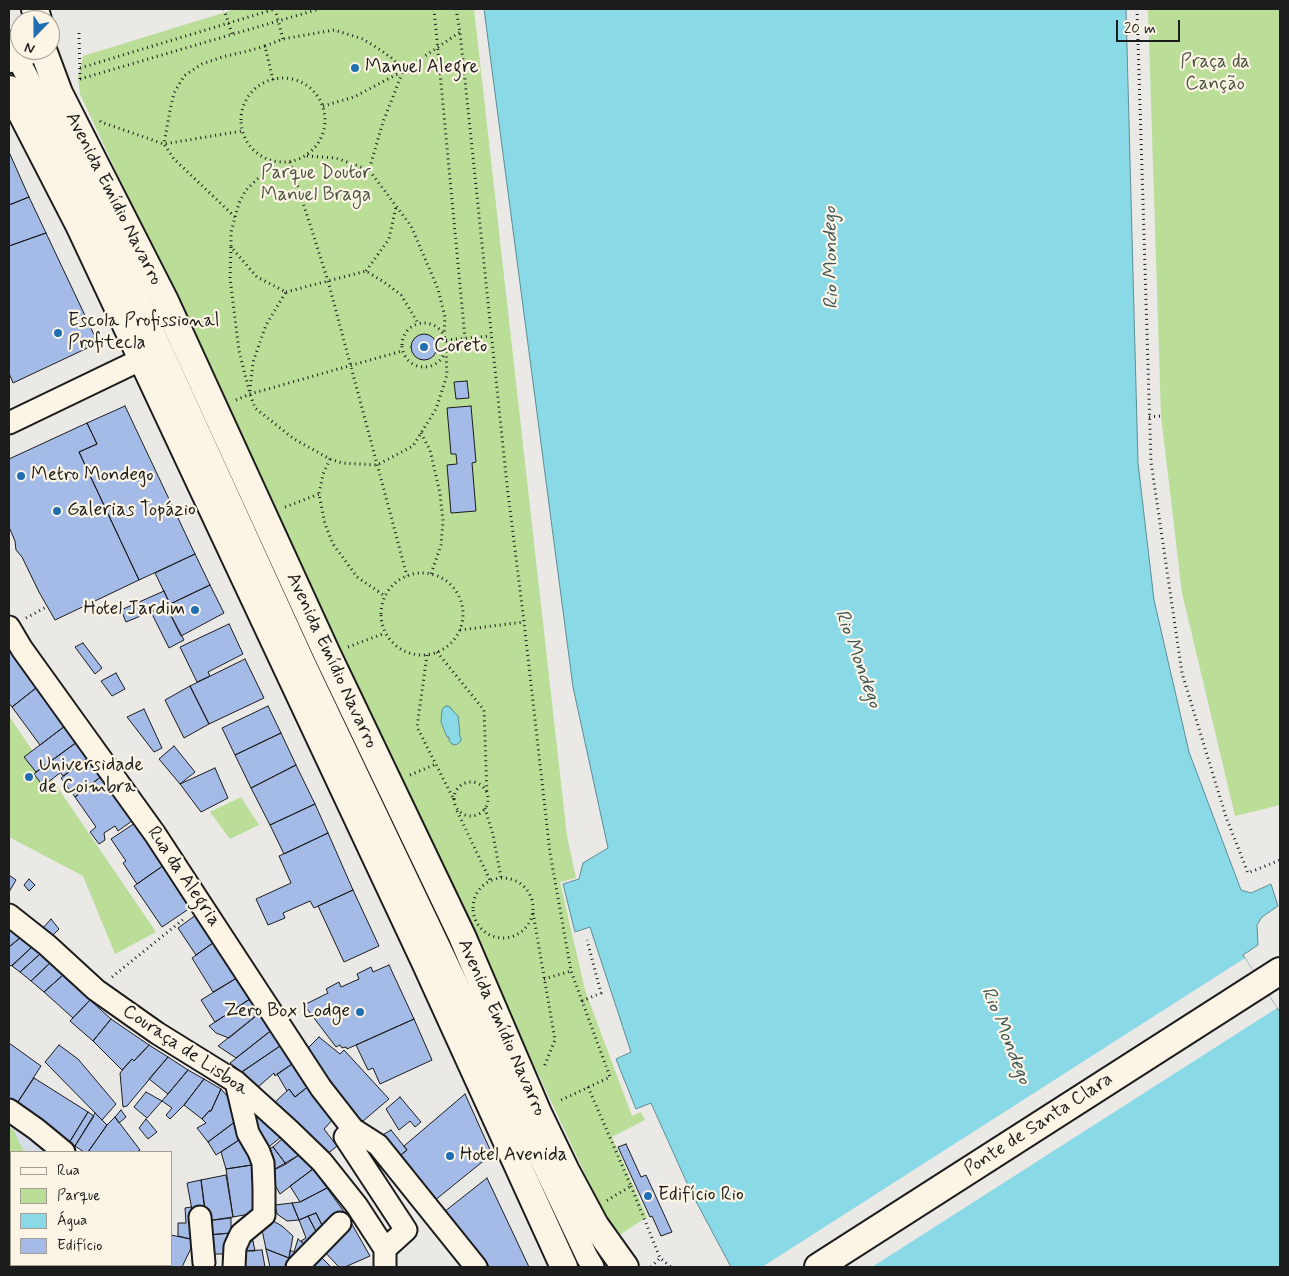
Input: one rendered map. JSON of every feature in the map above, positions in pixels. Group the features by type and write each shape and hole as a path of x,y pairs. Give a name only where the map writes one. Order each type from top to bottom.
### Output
{"main road":[{"name":"Avenida Emídio Navarro","path":"47,60 59,93 165,301 331,663 462,936 538,1112 566,1171 595,1225 625,1267"},
{"path":"9,89 79,225 428,969 564,1267"},
{"name":"Ponte de Santa Clara","path":"818,1267 1270,977"}],"street":[{"path":"20,60 144,311 305,664 593,1267"},
{"path":"9,421 142,359"},
{"name":"Rua da Alegria","path":"9,627 22,649 155,834 321,1088 353,1129 378,1145 476,1267"},
{"name":"Couraça de Lisboa","path":"9,915 47,945 96,990 157,1033 236,1082 289,1130 322,1162 358,1206 385,1258"},
{"path":"200,1217 200,1265 234,1264 235,1248 241,1234 264,1215 263,1163 248,1133 236,1082"},
{"path":"9,1110 63,1151"},
{"path":"36,1129 42,1151"},
{"path":"353,1129 345,1137 406,1230 385,1258"},
{"path":"297,1267 340,1223"}],"path":[{"path":"224,9 232,35"},
{"path":"80,68 275,9 283,39"},
{"path":"80,80 319,9"},
{"path":"434,9 465,338"},
{"path":"456,9 460,32 507,485 550,853 571,971 610,1077 559,1101"},
{"path":"1136,9 1151,462 1182,673 1226,818 1248,872 1280,860"},
{"path":"235,218 174,159 164,144 174,93 184,76 202,64 222,57 266,46 283,39 334,30 363,39 382,50 403,71"},
{"path":"322,106 354,97 403,71 460,32"},
{"path":"79,33 80,80 83,85"},
{"path":"266,46 273,80"},
{"path":"369,170 383,122 403,71"},
{"path":"280,78 294,80 306,85 316,94 322,106 325,120 323,134 317,146 306,156 290,162 275,162 260,156 248,145 242,131 240,118 248,95 268,81 280,78"},
{"path":"98,115 101,122 164,144 242,131"},
{"path":"306,156 336,158 369,170 411,226 438,289 445,317 444,335"},
{"path":"275,162 246,190 238,203 231,232 230,278 239,351 255,408 294,439 330,459 342,464 377,465 413,446 436,409 447,375 446,340 439,329 432,324 425,323 418,324 406,331 403,337 402,351 412,364 420,367 436,364 446,350"},
{"path":"290,162 328,281 407,576"},
{"path":"230,247 257,277 286,292 366,271 389,239 396,206"},
{"path":"366,271 401,295 418,324"},
{"path":"250,394 253,362 266,325 286,292"},
{"path":"446,340 491,336"},
{"path":"231,402 250,394 402,351"},
{"path":"1150,417 1160,416"},
{"path":"420,433 430,450 440,494 443,521 441,545 431,574"},
{"path":"330,459 323,474 319,494 325,524 333,544 357,577 385,596"},
{"path":"281,508 319,494"},
{"path":"431,574 452,586 458,596 462,607 463,619 460,630 454,640 437,652 427,655 414,654 402,650 392,643 385,632 381,620 381,608 385,596 394,584 407,576 431,574"},
{"path":"460,630 524,622"},
{"path":"346,647 385,632"},
{"path":"437,652 484,710 487,794 485,808 473,816 465,815 459,811 454,802 455,792 467,782 476,783 487,794"},
{"path":"427,655 417,727 490,880"},
{"path":"407,777 436,764"},
{"path":"485,808 493,834 500,878"},
{"path":"533,912 530,921 517,934 499,937 490,935 482,930 474,916 474,899 483,885 490,880 500,878 510,878 518,881 530,894 555,1040 544,1068"},
{"path":"96,990 202,905"},
{"path":"582,1000 601,993 587,940"},
{"path":"544,979 571,971"},
{"path":"588,1087 660,1258 671,1267"},
{"path":"604,1202 631,1186"},
{"path":"651,1267 660,1258"}],"shaded area":[{"path":"9,1120 46,1151 10,1151 10,1266 107,1267 9,1267"}],"green space":[{"name":"Parque Doutor Manuel Braga","path":"236,9 474,9 567,836 576,878 560,882 585,990 632,1116 641,1112 645,1120 612,1137 647,1217 615,1238 80,94 78,77 83,56"},
{"name":"Praça da Canção","path":"1148,9 1280,9 1280,805 1235,816 1182,593 1161,416"},
{"name":"Universidade de Coimbra","path":"9,716 156,932 115,954 83,876 9,837"},
{"path":"241,797 259,825 230,839 210,812"},
{"path":"9,1126 14,1131 24,1151 10,1151 9,1245"}],"water":[{"name":"Rio Mondego","path":"484,9 1126,9 1138,463 1154,600 1189,752 1241,890 1251,893 1271,884 1278,906 1262,917 1257,925 1258,945 1243,955 1280,1010 1280,1267 731,1267 691,1192 651,1103 636,1109 616,1059 631,1052 590,927 575,932 563,884 579,879 583,863 608,848 573,687"},
{"path":"447,706 458,716 461,741 456,745 449,741 449,737 447,737 441,722 442,710"}],"pier":[{"path":"1245,958 1277,1008 872,1267 762,1267"}],"building":[{"path":"9,152 29,197 9,205"},
{"path":"29,197 46,233 9,246 9,205"},
{"path":"46,233 98,343 13,383 9,373 9,246"},
{"name":"Coreto","path":"424,334 433,338 437,347 433,356 424,360 415,356 411,347 415,338"},
{"path":"467,381 469,398 456,399 454,382"},
{"path":"125,406 195,554 139,580 79,452 97,444 87,423"},
{"path":"471,406 476,462 472,463 476,511 451,513 447,465 457,464 456,454 451,454 447,408"},
{"name":"Galerias Topázio","path":"87,423 97,444 79,452 139,580 55,620 22,557 16,550 15,541 9,527 9,459"},
{"path":"195,554 210,585 170,604 155,573"},
{"name":"Hotel Jardim","path":"210,585 224,613 181,636 166,606"},
{"path":"164,591 170,604 126,622 121,610"},
{"path":"166,606 184,640 169,648 151,612"},
{"path":"229,624 243,654 208,672 210,676 197,682 180,647"},
{"path":"83,643 102,668 95,674 75,647"},
{"path":"11,649 36,688 12,707 9,703 9,650"},
{"path":"245,659 264,698 209,724 190,686"},
{"path":"116,673 125,689 112,696 101,681"},
{"path":"190,686 209,724 184,738 165,700"},
{"path":"36,688 65,726 40,745 12,707"},
{"path":"268,706 281,733 235,755 222,728"},
{"path":"144,709 162,748 154,752 127,717"},
{"path":"65,726 77,742 36,772 24,757"},
{"path":"281,733 296,765 251,788 235,755"},
{"path":"77,742 89,757 63,776 51,761"},
{"path":"174,746 195,772 180,784 159,759"},
{"path":"89,757 103,775 75,797 61,778"},
{"path":"51,761 60,773 43,786 34,774"},
{"path":"296,765 315,804 270,825 251,788"},
{"path":"215,768 228,798 201,812 180,784"},
{"path":"103,775 136,818 118,831 115,826 104,833 105,840 99,844 90,832 96,827 75,797"},
{"path":"315,804 328,833 284,854 270,825"},
{"path":"138,821 167,863 137,884 123,863 126,861 111,839"},
{"path":"328,833 353,890 314,908 310,901 283,913 285,918 268,925 256,899 291,883 279,856"},
{"path":"167,863 196,904 162,927 134,886"},
{"path":"9,875 16,880 9,892"},
{"path":"29,879 35,885 29,891 24,885"},
{"path":"353,890 379,946 344,962 318,906"},
{"path":"200,912 217,940 196,955 178,928"},
{"path":"51,919 59,929 53,935 43,928"},
{"path":"11,929 21,937 9,947 9,931"},
{"path":"21,937 32,947 11,966 9,964 9,947"},
{"path":"217,940 240,976 213,992 192,958"},
{"path":"32,947 40,954 20,972 12,966"},
{"path":"40,954 50,963 31,981 20,972"},
{"path":"50,963 63,975 44,992 31,981"},
{"name":"Zero Box Lodge","path":"389,965 414,1019 347,1049 346,1047 342,1048 340,1045 336,1047 304,1005 328,993 326,989 339,982 341,987 359,979 357,974 371,967 373,972"},
{"path":"63,975 90,1000 73,1018 44,992"},
{"path":"240,976 253,997 215,1022 201,1000"},
{"path":"253,997 262,1011 229,1038 216,1033 209,1026"},
{"path":"90,1000 111,1019 93,1041 70,1021"},
{"path":"262,1011 273,1029 236,1058 218,1046"},
{"path":"111,1019 149,1045 134,1061 132,1059 122,1070 93,1041"},
{"path":"414,1019 432,1060 380,1084 373,1068 368,1070 356,1045"},
{"path":"273,1029 283,1044 242,1072 230,1063"},
{"path":"319,1037 340,1054 344,1050 389,1099 363,1121 343,1110 305,1051"},
{"path":"9,1043 41,1066 14,1108 9,1104"},
{"path":"283,1044 295,1062 275,1076 274,1073 258,1087 240,1073"},
{"path":"59,1045 78,1059 116,1104 102,1120 45,1062"},
{"path":"149,1045 168,1057 127,1106 123,1107 120,1073 132,1059 134,1061"},
{"path":"168,1057 188,1070 168,1094 149,1079"},
{"path":"295,1062 310,1085 295,1097 289,1089 287,1091 277,1074"},
{"path":"188,1070 204,1079 184,1105 170,1119 166,1115 172,1108 162,1101"},
{"path":"34,1078 88,1112 69,1143 14,1108"},
{"path":"204,1079 221,1089 211,1111 202,1119 184,1105"},
{"path":"310,1085 334,1118 324,1129 337,1146 325,1156 274,1103 289,1089 295,1097"},
{"path":"221,1089 234,1104 240,1118 208,1142 197,1128 206,1123 202,1119 211,1111"},
{"path":"146,1092 162,1101 147,1118 134,1107"},
{"path":"465,1094 492,1154 434,1201 397,1158 407,1150 404,1146"},
{"path":"400,1097 421,1122 415,1127 410,1121 399,1130 386,1109"},
{"path":"121,1110 126,1117 119,1123 115,1117"},
{"path":"253,1110 281,1137 265,1150 255,1132"},
{"path":"88,1112 94,1116 75,1146 69,1143"},
{"path":"95,1113 107,1125 89,1151 82,1151 75,1146"},
{"path":"115,1117 140,1150 89,1151"},
{"path":"240,1118 245,1136 216,1155 208,1142"},
{"path":"146,1119 157,1132 148,1139 139,1128"},
{"path":"391,1130 407,1150 397,1158 379,1137"},
{"path":"245,1136 258,1164 226,1169 221,1152"},
{"path":"283,1138 299,1155 286,1164 273,1147"},
{"name":"Edifício Rio","path":"626,1144 641,1177 646,1175 672,1232 661,1236 652,1216 650,1217 618,1147"},
{"path":"273,1147 286,1164 268,1173 265,1151"},
{"path":"299,1155 313,1169 280,1194 268,1173"},
{"path":"258,1164 260,1212 233,1217 226,1169"},
{"path":"313,1169 327,1188 300,1202 290,1186"},
{"path":"226,1175 233,1217 206,1221 201,1180"},
{"path":"487,1178 529,1267 490,1267 444,1212"},
{"path":"201,1180 205,1208 192,1210 187,1183"},
{"path":"327,1188 345,1213 326,1233 316,1213 299,1220 292,1203 300,1202"},
{"path":"292,1203 299,1220 287,1221 277,1214 275,1205"},
{"path":"191,1207 195,1240 178,1236 178,1223 186,1223 185,1208"},
{"path":"316,1213 326,1233 320,1239 308,1216"},
{"path":"308,1216 320,1239 310,1249 301,1241 306,1238 299,1220"},
{"path":"231,1218 231,1233 208,1235 206,1221"},
{"path":"268,1218 282,1226 293,1236 289,1258 266,1249 261,1225"},
{"path":"349,1219 370,1256 345,1267 339,1267 320,1247"},
{"path":"231,1233 231,1245 223,1254 210,1254 208,1235"},
{"path":"172,1235 195,1240 182,1267 156,1267 172,1266"},
{"path":"298,1239 310,1249 295,1265 289,1258 290,1250 294,1252"},
{"path":"253,1241 255,1251 239,1251 243,1242"},
{"path":"266,1249 289,1258 287,1267 270,1267"},
{"path":"262,1250 265,1267 239,1267 239,1251"},
{"path":"316,1252 331,1267 303,1267"}],"place":[{"name":"Manuel Alegre","path":"355,68"},
{"name":"Escola Profissional Profitecla","path":"58,333"},
{"name":"Coreto","path":"424,347"},
{"name":"Metro Mondego","path":"21,476"},
{"name":"Galerias Topázio","path":"57,511"},
{"name":"Hotel Jardim","path":"195,610"},
{"name":"Universidade de Coimbra","path":"29,777"},
{"name":"Zero Box Lodge","path":"360,1012"},
{"name":"Hotel Avenida","path":"450,1156"},
{"name":"Edifício Rio","path":"648,1196"}]}
